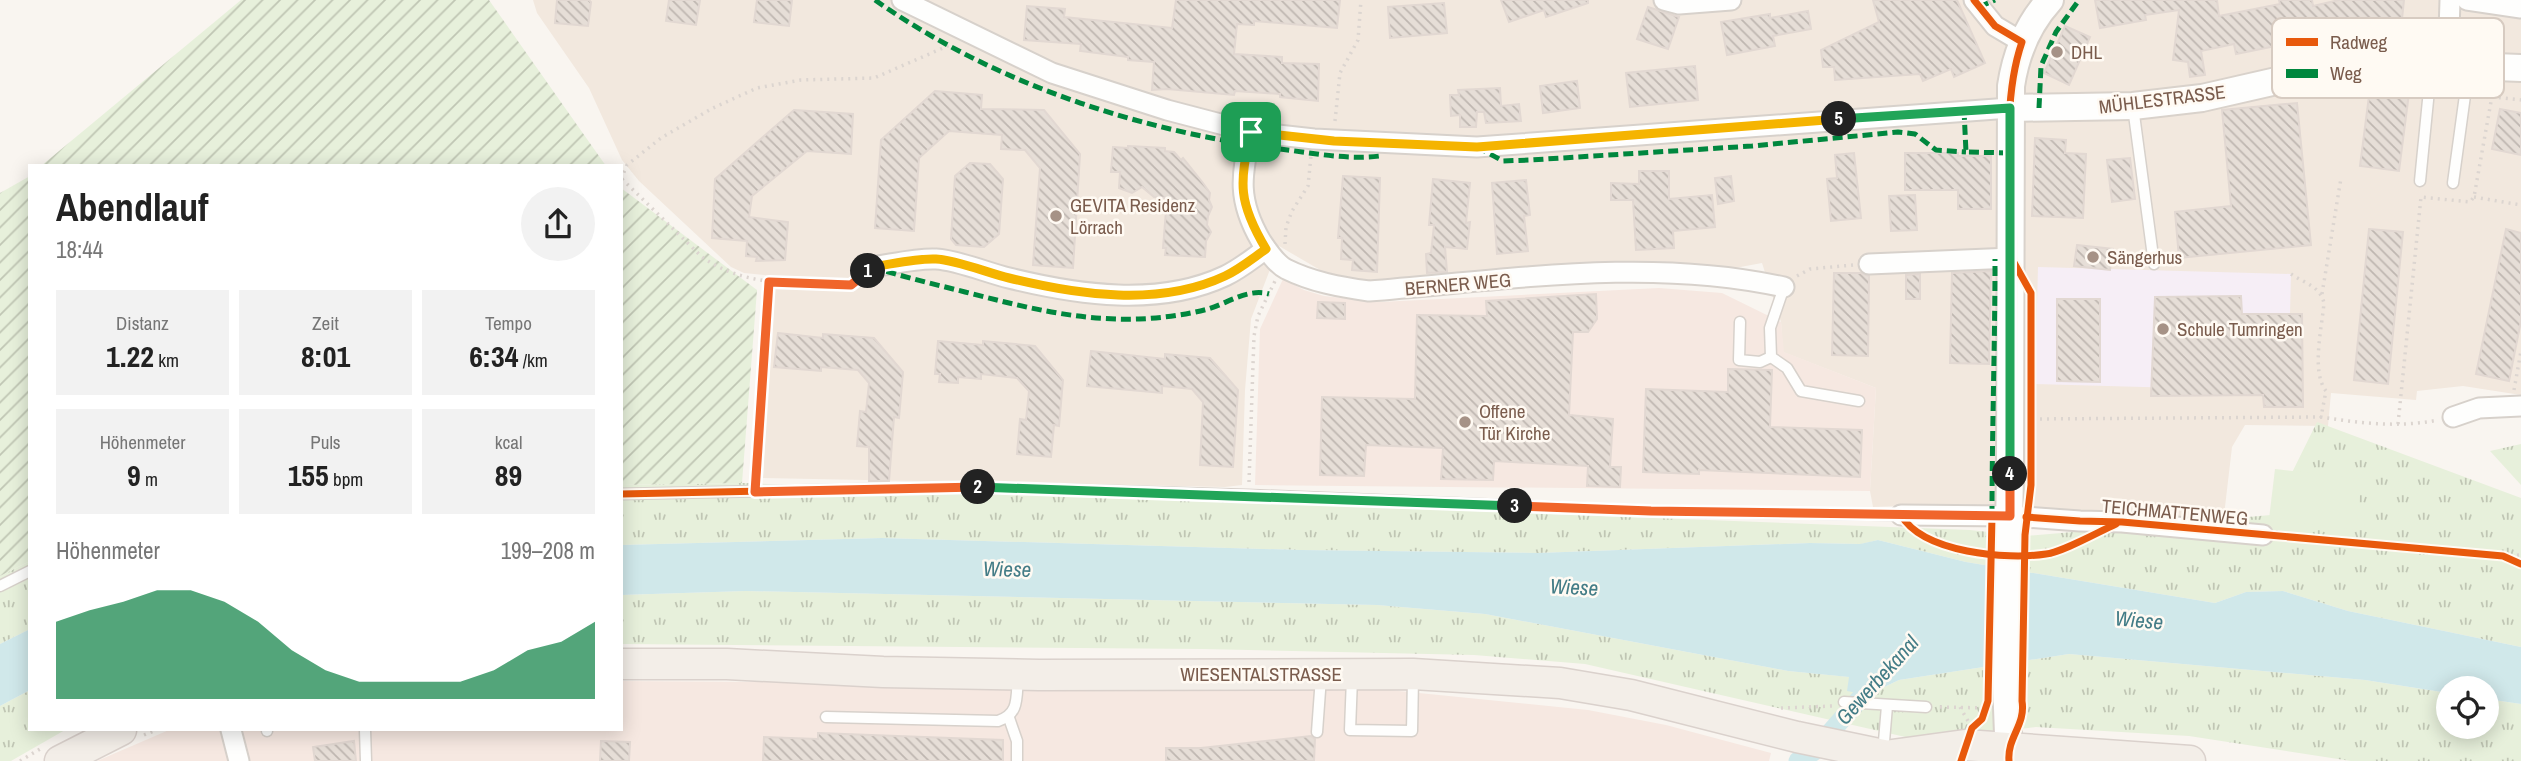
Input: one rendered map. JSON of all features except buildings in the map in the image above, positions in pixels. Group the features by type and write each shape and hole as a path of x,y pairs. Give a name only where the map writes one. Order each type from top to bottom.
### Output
{"main road":[{"name":"WIESENTALSTRASSE","path":"623,664 727,664 883,672 1018,674 1413,674 1560,683 1700,711 1799,722 1845,748 1899,758 1965,745 2005,756 2190,761"},
{"path":"60,761 119,731"}],"street":[{"path":"902,0 1052,73 1167,110 1251,132 1324,140 1477,147 2010,108"},
{"path":"1664,0 1679,4 1731,0"},
{"path":"1974,0 1995,26 2022,42"},
{"path":"2005,756 2010,522 2010,108 2014,64 2022,42 2034,20 2050,0"},
{"path":"2450,0 2450,18"},
{"path":"2467,0 2521,8"},
{"name":"MÜHLESTRASSE","path":"2010,108 2133,106 2202,98 2272,82"},
{"name":"BERNER WEG","path":"1251,132 1242,166 1242,186 1245,206 1266,249 1283,268 1326,285 1369,291 1627,271 1690,272 1747,279 1784,288"},
{"path":"872,267 937,259 1049,288 1136,295 1181,290 1205,284 1228,275 1266,249"},
{"path":"1869,264 2012,258"},
{"path":"2453,417 2479,408 2516,406"},
{"name":"TEICHMATTENWEG","path":"1901,515 2010,522 2043,519 2122,522 2263,535"},
{"path":"231,731 239,761"}],"lane":[{"path":"2420,181 2441,98"},
{"path":"2453,183 2464,98"},
{"path":"2133,106 2154,264"},
{"path":"1771,357 1770,328 1784,288"},
{"path":"1741,322 1739,360 1760,362 1771,357"},
{"path":"1771,357 1787,368 1801,391 1859,401"},
{"path":"623,494 968,487 1651,511 1901,515"},
{"path":"0,586 28,573"},
{"path":"1317,732 1321,673"},
{"path":"1017,761 1017,741 1009,718 1014,709 1018,674"},
{"path":"1352,674 1350,730 1387,731 1412,731 1413,674"},
{"path":"1844,702 1926,707"},
{"path":"1887,706 1899,758"},
{"path":"826,717 988,722 1009,718"},
{"path":"365,731 366,761"}],"path":[{"path":"1248,495 1254,336 1258,316 1283,268 1286,227 1292,211 1308,186 1324,140 1340,72 1358,40 1361,0"},
{"path":"623,176 627,165 661,138 713,108 757,88 801,79 874,78 972,35"},
{"path":"2398,424 2421,197 2470,202 2474,197 2492,98"},
{"path":"2321,417 2326,391 2318,373 2324,303 2322,295 2341,178"},
{"path":"623,180 702,257 743,278 769,282 851,285 872,267"},
{"path":"2474,197 2521,205"},
{"path":"1784,288 1801,272 1810,269 1869,264"},
{"path":"2291,274 2314,286 2322,295"},
{"path":"755,492 769,282"},
{"path":"2516,406 2521,351"},
{"path":"2033,419 2321,417 2360,423 2398,424 2453,417"},
{"path":"2489,555 2521,555"},
{"path":"2502,556 2521,564"},
{"path":"1982,719 1988,701"},
{"path":"1799,722 1809,707 1835,706 1844,702"},
{"path":"1926,707 1987,708"},
{"path":"1960,707 1972,728"}],"shaded area":[{"path":"533,0 2521,0 2521,395 2463,386 2417,391 2416,400 2331,393 2328,426 2245,425 2232,447 2223,524 1960,504 1873,507 1870,491 1876,388 1783,352 1781,322 1762,263 1735,268 1662,263 1543,266 1377,283 1327,274 1279,246 1251,319 1245,390 1242,485 1225,487 763,478 773,276 744,273 731,267 639,181 622,160 589,88 537,13"},
{"name":"Schule Tumringen","path":"2038,267 2291,274 2288,391 2035,384"},
{"path":"1283,279 1304,290 1324,296 1380,302 1659,288 1722,293 1781,322 1784,352 1876,388 1870,491 1255,485 1260,329"},
{"path":"623,681 1349,686 1588,710 1666,725 1771,753 1769,761 97,761 167,731 623,731"}],"green space":[{"path":"241,0 489,0 605,164 43,164"},
{"path":"28,177 28,562 0,576 0,193"},
{"path":"623,190 757,290 742,483 623,485"},
{"path":"2317,422 2521,498 2521,647 2348,611 2283,591 2246,592 2215,603 1966,562 1878,540 1861,544 1810,543 1538,553 1301,550 882,538 623,545 623,485 742,483 1970,530 2025,536 2271,515"},
{"path":"2521,444 2521,485 2490,451"},
{"path":"2275,469 2362,479 2356,530 2269,519"},
{"path":"28,562 28,630 0,644 0,576"},
{"path":"746,591 1377,605 1485,614 1788,671 1850,677 1878,690 1899,680 2069,654 2365,680 2436,691 2436,739 2499,739 2499,701 2521,704 2521,761 2351,761 2189,736 2036,727 1923,741 1585,664 1474,655 1202,649 623,644 623,595"},
{"path":"28,691 28,731 63,731 11,761 0,761 0,706"}],"water":[{"name":"Wiese","path":"882,538 1301,550 1538,553 1810,543 1860,544 1878,540 1966,562 2215,603 2246,592 2283,591 2348,611 2521,647 2521,704 2499,701 2499,676 2436,676 2436,691 2365,680 2069,654 1899,680 1878,690 1874,696 1847,691 1849,677 1788,671 1485,614 1377,605 746,591 623,595 623,545"},
{"path":"28,630 28,691 0,706 0,644"}],"waterway":[{"name":"Gewerbekanal","path":"1798,761 1813,752 1880,676"}],"marked path":[{"path":"875,0 968,56 1068,99 1121,116 1227,141 1330,156 1380,156"},
{"path":"1979,7 1995,0"},
{"path":"2039,108 2041,66 2056,32 2079,0"},
{"path":"1964,110 1966,152 2011,153"},
{"path":"1477,147 1503,161 1752,146 1898,132 1915,134 1936,150 1966,152"},
{"path":"1992,516 1995,259"},
{"path":"872,267 1008,303 1094,318 1139,319 1174,316 1208,309 1253,293 1269,294"}],"cycle path":[{"path":"623,494 968,487 1651,511 2010,516 2012,244 2009,116 2015,66 2022,42 1995,26 1974,0"},
{"path":"2009,761 2011,745 2023,709 2025,535 2031,485 2031,293 2012,259"},
{"path":"1901,515 1912,528 1946,546 2010,556 2053,552 2116,524"},
{"path":"1961,761 1972,728 1982,719 1988,701 1992,516"},
{"path":"2026,517 2122,522 2503,556 2521,564"}],"place":[{"name":"DHL","path":"2057,52"},
{"name":"GEVITA Residenz Lörrach","path":"1056,216"},
{"name":"Sängerhus","path":"2093,257"},
{"name":"Schule Tumringen","path":"2163,329"},
{"name":"Offene Tür Kirche","path":"1465,422"}],"route":[{"path":"2010,108 2010,516 1651,511 968,487 755,492 769,282 851,285 872,267 937,259 1049,288 1092,293 1136,295 1181,290 1205,284 1228,275 1266,249 1254,230 1245,206 1242,186 1242,166 1251,132 1334,141 1477,147 2010,108"}]}
